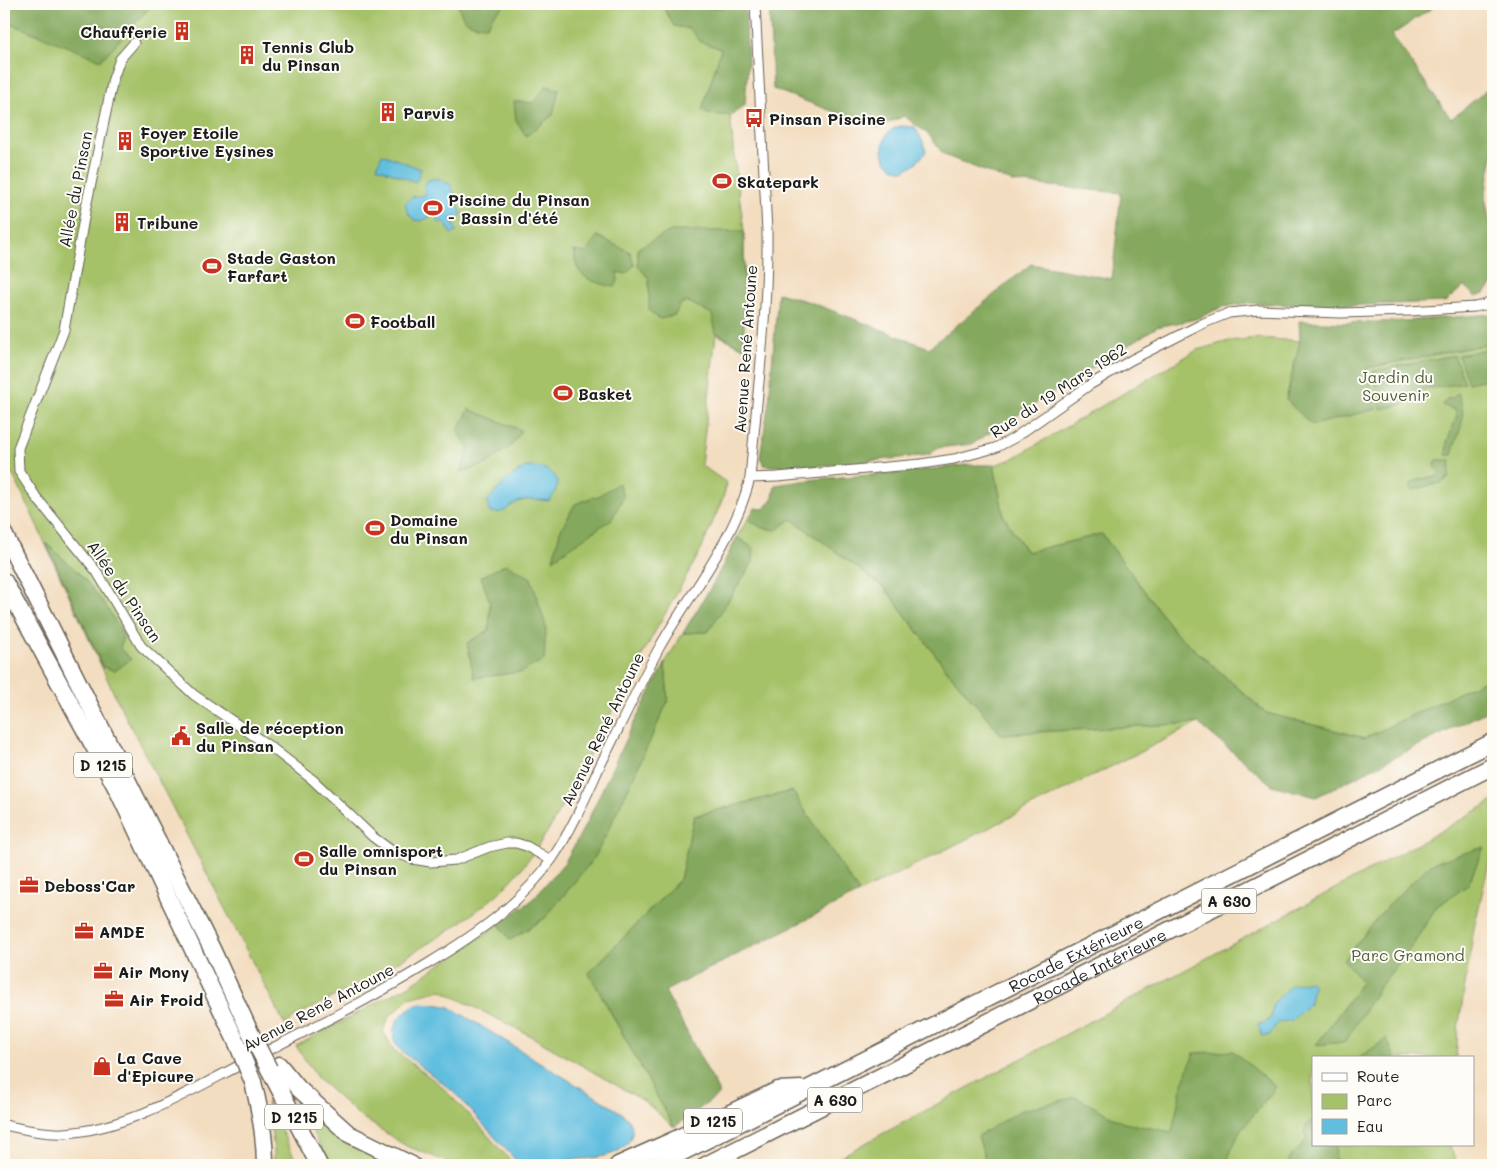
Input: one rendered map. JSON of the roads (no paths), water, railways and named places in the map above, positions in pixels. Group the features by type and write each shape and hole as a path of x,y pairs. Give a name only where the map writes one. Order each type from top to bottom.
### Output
{"highway":[{"name":"D 1215","path":"4,534 212,949 247,1035 266,1073 319,1165"},
{"name":"D 1215","path":"4,581 118,791 196,954 247,1035"},
{"name":"Rocade Extérieure","path":"657,1165 811,1089 1493,742"},
{"name":"Rocade Intérieure","path":"706,1165 1493,766"},
{"path":"247,1035 307,1165"},
{"name":"D 1215","path":"266,1073 299,1089 349,1134 412,1165"},
{"path":"265,1165 261,1113 266,1073"},
{"name":"D 1215","path":"618,1165 778,1090 811,1089"}],"street":[{"name":"Avenue René Antoune","path":"4,1125 27,1130 63,1133 98,1129 132,1118 188,1092 352,1007 462,942 520,896 551,860 565,838 630,703 660,646 726,536 745,497 750,478 762,346 767,263 755,4"},
{"name":"Allée du Pinsan","path":"134,43 120,59 113,79 86,207 64,330 18,448 19,471 36,497 97,572 141,646 194,695 272,748 313,780 373,837 392,851 412,859 431,862 456,860 490,847 516,843 526,846 551,860"},
{"name":"Rue du 19 Mars 1962","path":"750,478 921,464 954,459 995,448 1014,438 1088,386 1131,360 1204,323 1229,313 1259,310 1341,313 1409,311 1475,307 1484,305 1493,299"}],"water":[{"path":"901,126 915,127 926,152 916,163 904,171 891,166 886,160 883,151 887,134"},
{"path":"382,154 421,169 416,182 377,167"},
{"name":"Piscine du Pinsan - Bassin d'été","path":"437,178 451,185 462,215 451,219 457,232 451,234 444,221 438,223 434,214 422,221 414,220 408,213 405,204 412,197 425,195 424,186 428,180"},
{"path":"525,467 545,469 555,477 558,482 555,493 549,501 526,500 518,502 499,513 489,512 487,501 507,480"},
{"path":"1310,981 1313,985 1310,1003 1292,1020 1277,1023 1270,1035 1262,1036 1258,1024 1265,1023 1271,1018 1273,1004 1291,985"},
{"path":"420,1003 450,1007 622,1113 632,1127 631,1137 627,1144 620,1150 595,1158 537,1165 518,1163 455,1093 400,1050 394,1039 394,1027 409,1008"}],"place":[{"name":"Chaufferie","path":"182,31"},
{"name":"Tennis Club du Pinsan","path":"247,55"},
{"name":"Parvis","path":"388,112"},
{"name":"Pinsan Piscine","path":"754,118"},
{"name":"Foyer Etoile Sportive Eysines","path":"125,141"},
{"name":"Skatepark","path":"722,181"},
{"name":"Piscine du Pinsan - Bassin d'été","path":"433,208"},
{"name":"Tribune","path":"122,222"},
{"name":"Stade Gaston Farfart","path":"212,266"},
{"name":"Football","path":"355,321"},
{"name":"Basket","path":"563,393"},
{"name":"Domaine du Pinsan","path":"375,528"},
{"name":"Salle de réception du Pinsan","path":"181,736"},
{"name":"Salle omnisport du Pinsan","path":"304,859"},
{"name":"Deboss'Car","path":"29,885"},
{"name":"AMDE","path":"84,931"},
{"name":"Air Mony","path":"103,971"},
{"name":"Air Froid","path":"114,999"},
{"name":"La Cave d'Epicure","path":"102,1066"}],"park label":[{"name":"Jardin du Souvenir","path":"1396,385"},
{"name":"Parc Gramond","path":"1408,954"}]}
